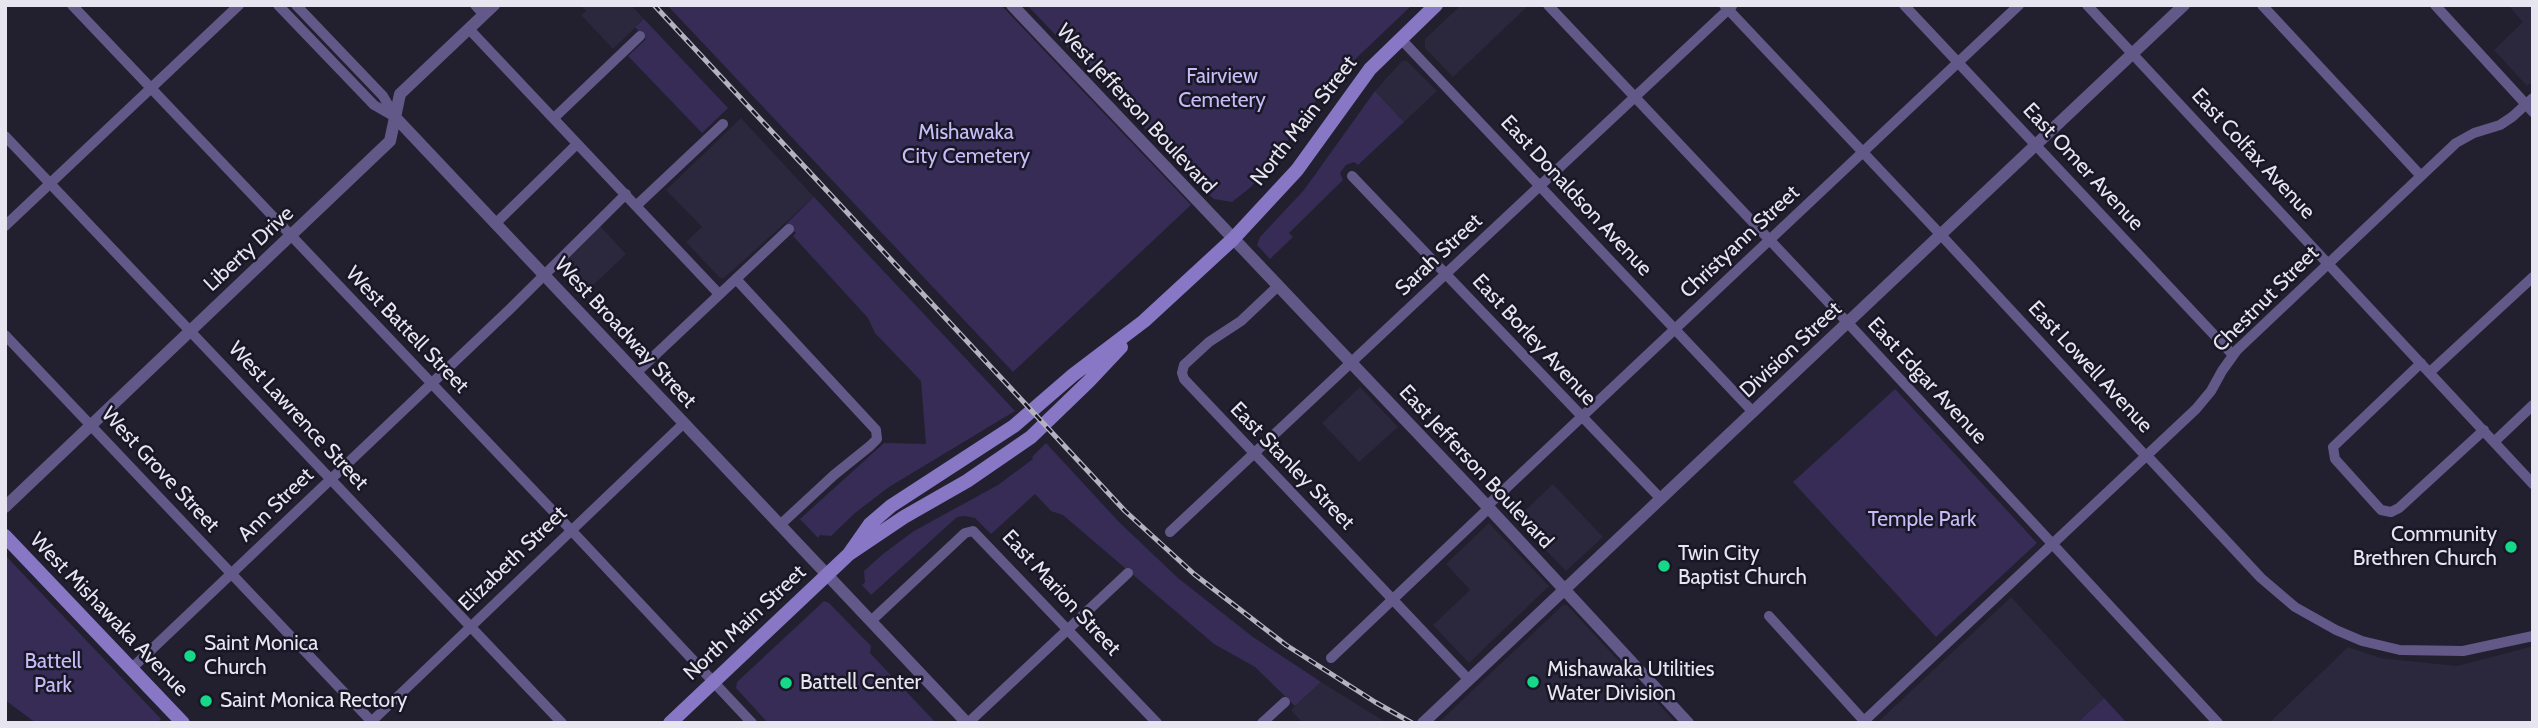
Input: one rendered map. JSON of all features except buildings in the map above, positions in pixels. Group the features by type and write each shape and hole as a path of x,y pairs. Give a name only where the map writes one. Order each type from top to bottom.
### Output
{"main road":[{"name":"North Main Street","path":"670,723 849,554 870,524 891,506 1014,426 1073,375 1144,321 1233,239 1297,170 1370,69 1436,5"},
{"name":"West Mishawaka Avenue","path":"5,537 183,723"}],"street":[{"name":"West Battell Street","path":"72,5 572,530 751,723"},
{"path":"5,226 239,5"},
{"name":"West Broadway Street","path":"278,5 374,106 395,117"},
{"name":"West Broadway Street","path":"296,5 383,96 395,117 495,224 968,723"},
{"name":"Liberty Drive","path":"5,507 390,141 400,94 469,29 480,10 494,5"},
{"name":"West Jefferson Boulevard","path":"1012,5 1233,239"},
{"name":"East Edgar Avenue","path":"1548,5 1848,323 2218,723"},
{"name":"East Omer Avenue","path":"1904,5 2232,355"},
{"name":"Christyann Street","path":"1331,657 2020,5"},
{"name":"East Colfax Avenue","path":"2087,5 2533,484"},
{"name":"Division Street","path":"1423,723 2185,5"},
{"path":"2262,5 2421,176"},
{"path":"2435,5 2531,105"},
{"name":"Sarah Street","path":"1170,532 1728,7"},
{"name":"East Lowell Avenue","path":"1728,7 2261,578 2311,617 2362,640 2400,650 2445,653 2484,648 2533,636"},
{"path":"469,29 719,293"},
{"path":"554,118 640,36"},
{"name":"East Donaldson Avenue","path":"1401,38 1753,412"},
{"name":"Chestnut Street","path":"1863,722 2205,399 2232,355 2421,176 2456,144 2500,125 2531,105"},
{"path":"636,205 723,124"},
{"name":"West Lawrence Street","path":"5,136 562,723"},
{"path":"495,224 577,144"},
{"name":"East Borley Avenue","path":"1352,176 1661,499"},
{"name":"Ann Street","path":"132,668 432,384 626,194"},
{"path":"636,373 789,229"},
{"name":"East Jefferson Boulevard","path":"1233,239 1488,507 1688,723"},
{"path":"2430,372 2533,277"},
{"path":"736,279 876,430 877,439 870,446 780,525"},
{"name":"East Stanley Street","path":"1278,286 1241,321 1184,365 1184,379 1468,679"},
{"name":"West Grove Street","path":"5,335 372,722"},
{"path":"2421,363 2329,450 2381,510 2391,515 2484,430"},
{"path":"2494,442 2533,405"},
{"name":"Elizabeth Street","path":"372,722 684,423"},
{"name":"East Marion Street","path":"871,621 964,533 973,531 1157,723"},
{"path":"968,723 1128,573"},
{"path":"1769,616 1863,722"},
{"path":"1262,723 1285,702"}],"shaded area":[{"path":"580,5 631,5 644,19 613,49 581,15 586,11"},
{"path":"1461,5 1529,5 1453,77 1425,48 1425,39"},
{"path":"2508,5 2533,5 2533,81 2527,86 2494,50 2523,22"},
{"path":"1402,61 1407,61 1437,91 1404,122 1375,91"},
{"path":"741,118 814,197 724,278 720,278 686,242 702,227 666,190"},
{"path":"600,226 626,254 586,292 560,265"},
{"path":"1360,387 1398,427 1359,462 1322,423"},
{"path":"1553,484 1603,537 1566,571 1516,519"},
{"path":"1489,523 1549,586 1469,663 1433,625 1470,590 1446,564"},
{"path":"2011,597 2104,698 2077,723 1877,723"},
{"path":"1563,605 1567,605 1676,723 1440,721"},
{"path":"2533,646 2533,723 2269,723 2348,647 2380,658 2457,666"},
{"path":"1321,682 1387,723 1303,723 1291,710"}],"green space":[{"name":"Mishawaka City Cemetery","path":"667,5 1001,5 1191,205 1013,372"},
{"name":"Fairview Cemetery","path":"1027,5 1412,5 1324,89 1251,187 1232,202 1214,199 1204,191"},
{"path":"644,19 728,108 702,133 628,56 646,39 635,27"},
{"path":"1375,91 1404,122 1358,165 1354,162 1346,165 1340,173 1343,180 1289,233 1293,237 1270,259 1257,245 1260,237 1304,190"},
{"path":"814,197 1015,411 889,487 831,536 820,535 818,538 800,519 884,443 926,444 921,381 875,333 868,318 793,236 796,233 786,224"},
{"name":"Temple Park","path":"1895,389 2037,543 1936,637 1793,482"},
{"path":"1046,443 1119,522 1178,578 1253,637 1321,682 1295,706 1255,667 1214,644 1063,515 1051,511 1035,494 991,534 975,518 957,517 871,595 862,585 865,582 864,571 883,554 914,531 998,485 1033,459"},
{"name":"Battell Park","path":"5,555 161,719 157,723 36,723 5,700"},
{"path":"824,601 871,646 870,653 936,723 768,723 736,688 737,682"},
{"path":"2104,698 2127,723 2077,723"}],"railway":[{"path":"654,5 1125,511 1194,574 1286,645 1412,723"}],"place":[{"name":"Community Brethren Church","path":"2511,547"},
{"name":"Twin City Baptist Church","path":"1664,566"},
{"name":"Saint Monica Church","path":"190,656"},
{"name":"Mishawaka Utilities Water Division","path":"1533,682"},
{"name":"Battell Center","path":"786,683"},
{"name":"Saint Monica Rectory","path":"206,701"}]}
